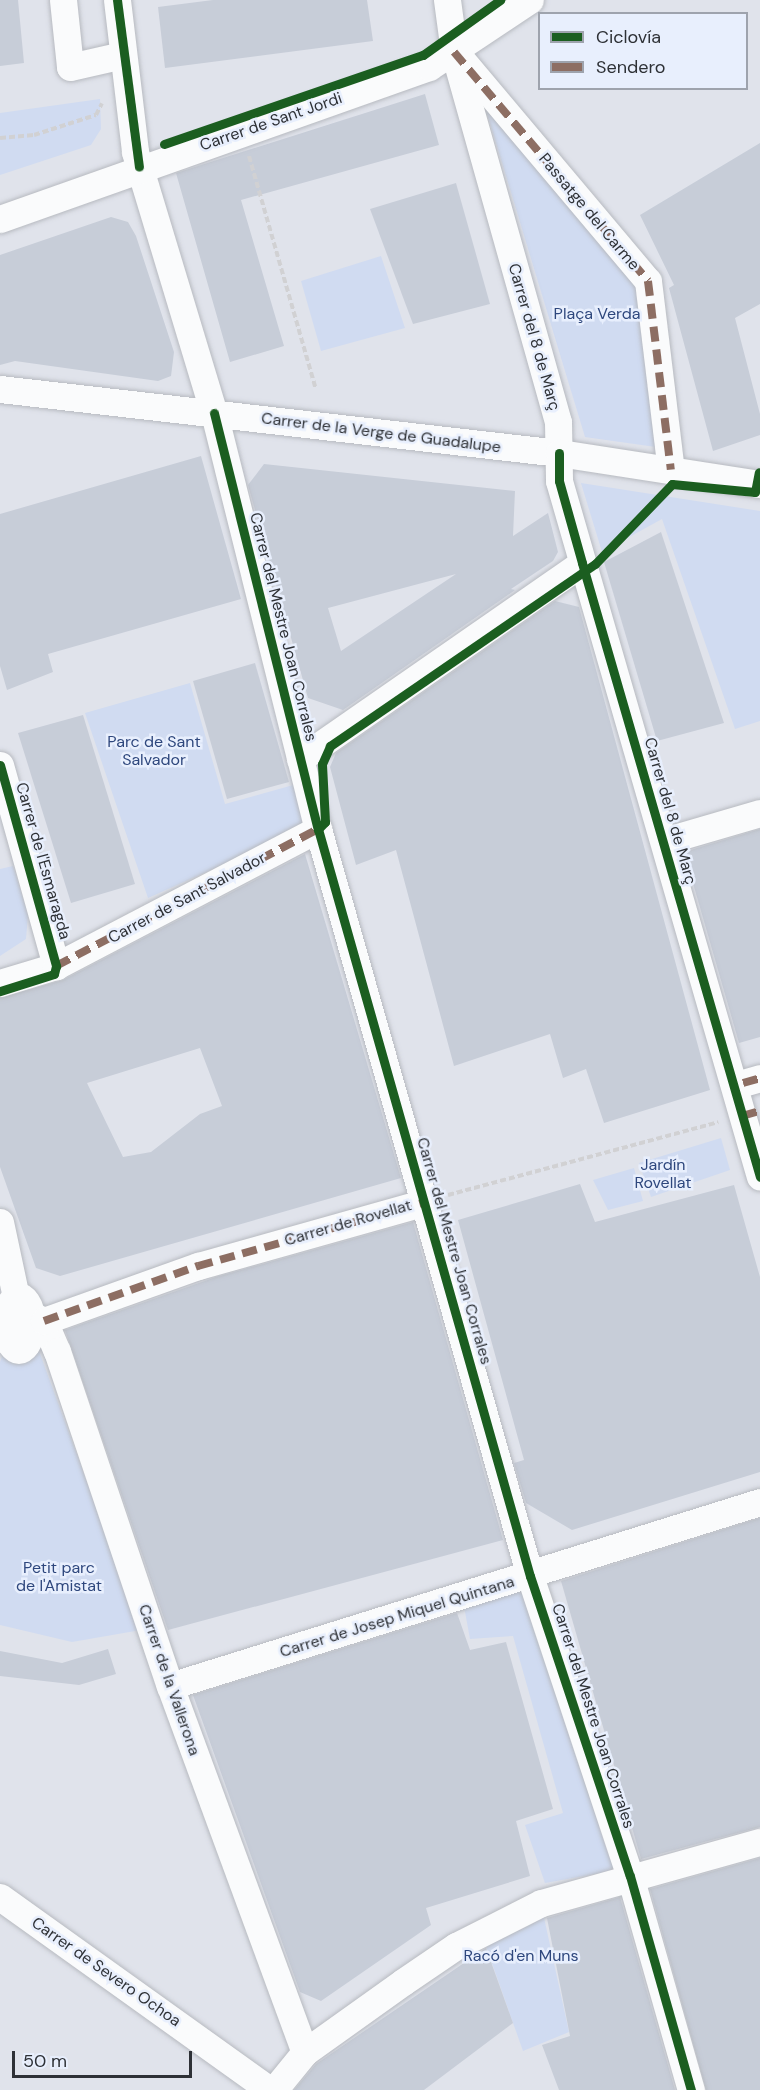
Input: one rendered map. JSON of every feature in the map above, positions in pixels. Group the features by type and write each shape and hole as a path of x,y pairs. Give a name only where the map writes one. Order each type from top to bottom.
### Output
{"street":[{"path":"63,0 70,67 123,55"},
{"name":"Carrer del Mestre Joan Corrales","path":"117,0 139,167 214,413 318,829 530,1576 630,1876 691,2090"},
{"name":"Carrer del 8 de Març","path":"447,0 454,52 558,422 559,481 664,841 751,1113 760,1177"},
{"name":"Carrer de Sant Jordi","path":"0,219 139,167 403,78 454,52 530,0"},
{"name":"Passatge del Carme","path":"454,52 648,281 671,470"},
{"name":"Carrer de la Verge de Guadalupe","path":"0,389 559,453 760,484"},
{"path":"300,759 582,563"},
{"name":"Carrer de l'Esmaragda","path":"0,765 57,966"},
{"path":"664,841 760,813"},
{"name":"Carrer de Sant Salvador","path":"0,983 57,966 318,829"},
{"name":"Carrer de Rovellat","path":"20,1316 425,1202"},
{"name":"Carrer de la Vallerona","path":"0,1222 20,1316 170,1686 305,2052"},
{"name":"Carrer de Josep Miquel Quintana","path":"170,1686 530,1576 760,1502"},
{"path":"272,2090 305,2052 456,1946 541,1903 630,1876 760,1842"},
{"name":"Carrer de Severo Ochoa","path":"0,1897 272,2090"}],"path":[{"path":"0,138 34,135 96,115 104,93"},
{"path":"246,145 316,389"}],"green space":[{"path":"100,99 101,129 91,145 0,175 0,113"},
{"name":"Plaça Verda","path":"483,100 641,293 663,448 585,437"},
{"path":"381,256 405,328 321,351 301,281"},
{"path":"581,483 760,511 760,721 735,729 662,519 602,552"},
{"name":"Parc de Sant Salvador","path":"190,683 225,804 297,784 309,826 148,898 85,713"},
{"path":"13,866 28,915 26,939 0,956 0,869"},
{"name":"Jardín Rovellat","path":"721,1138 730,1170 651,1197 639,1163"},
{"path":"634,1168 643,1201 608,1210 593,1180"},
{"name":"Petit parc de l'Amistat","path":"35,1340 141,1630 72,1642 0,1625 0,1362 8,1341"},
{"path":"528,1582 618,1870 545,1883 525,1825 563,1813 513,1636 470,1639 463,1601"},
{"name":"Racó d'en Muns","path":"543,1913 569,2032 523,2051 483,1938"}],"building":[{"path":"0,0 18,0 24,63 0,66"},
{"path":"213,0 367,0 373,41 165,68 158,7"},
{"path":"425,94 439,145 241,200 284,346 230,362 176,173"},
{"path":"760,143 760,304 735,318 760,414 760,435 713,451 669,288 674,285 640,215"},
{"path":"456,183 490,304 413,324 370,209"},
{"path":"111,217 128,222 136,236 174,352 171,376 158,381 15,361 0,365 0,255"},
{"path":"201,456 241,599 48,654 53,672 7,690 0,666 0,514"},
{"path":"264,464 515,491 513,536 548,513 558,552 553,561 511,589 515,590 343,710 308,698 248,485","holes":["456,574 341,651 328,608"]},
{"path":"661,532 724,723 657,741 604,562"},
{"path":"555,601 579,607 710,1090 604,1123 586,1069 563,1078 550,1034 454,1066 396,850 356,865 330,767 336,753"},
{"path":"255,663 289,782 227,799 193,681"},
{"path":"83,715 135,884 71,903 18,733"},
{"path":"760,829 760,1037 739,1043 684,852"},
{"path":"305,854 401,1178 60,1276 36,1268 0,1167 0,998 63,980","holes":["200,1048 222,1106 200,1114 151,1152 123,1157 87,1083"]},
{"path":"580,1184 595,1222 734,1185 760,1277 760,1472 572,1530 526,1503 514,1463 524,1460 458,1220"},
{"path":"413,1222 503,1540 168,1630 65,1330 216,1277"},
{"path":"760,1518 760,1827 641,1859 561,1581"},
{"path":"457,1613 470,1650 506,1642 553,1809 516,1821 530,1876 426,1908 431,1925 321,2001 300,1992 193,1695"},
{"path":"108,1649 116,1674 79,1685 0,1676 0,1651 62,1663"},
{"path":"760,1858 760,2090 706,2090 650,1889"},
{"path":"620,1897 675,2090 559,2090 542,2045 570,2036 547,1918"},
{"path":"486,1948 513,2023 424,2090 294,2090 316,2064"}],"marked path":[{"path":"454,52 648,281 671,470"},
{"path":"56,966 318,829"},
{"path":"743,1083 760,1078"},
{"path":"742,1116 760,1111"},
{"path":"44,1321 198,1266 425,1202"}],"cycle path":[{"path":"117,0 139,167"},
{"path":"164,144 423,55 500,0"},
{"path":"214,413 318,829 530,1576 630,1876 691,2090"},
{"path":"559,453 559,481 760,1177"},
{"path":"318,829 325,822 322,764 330,746 595,564 672,484 755,492 759,472"},
{"path":"0,765 56,966 54,974 0,991"}]}
